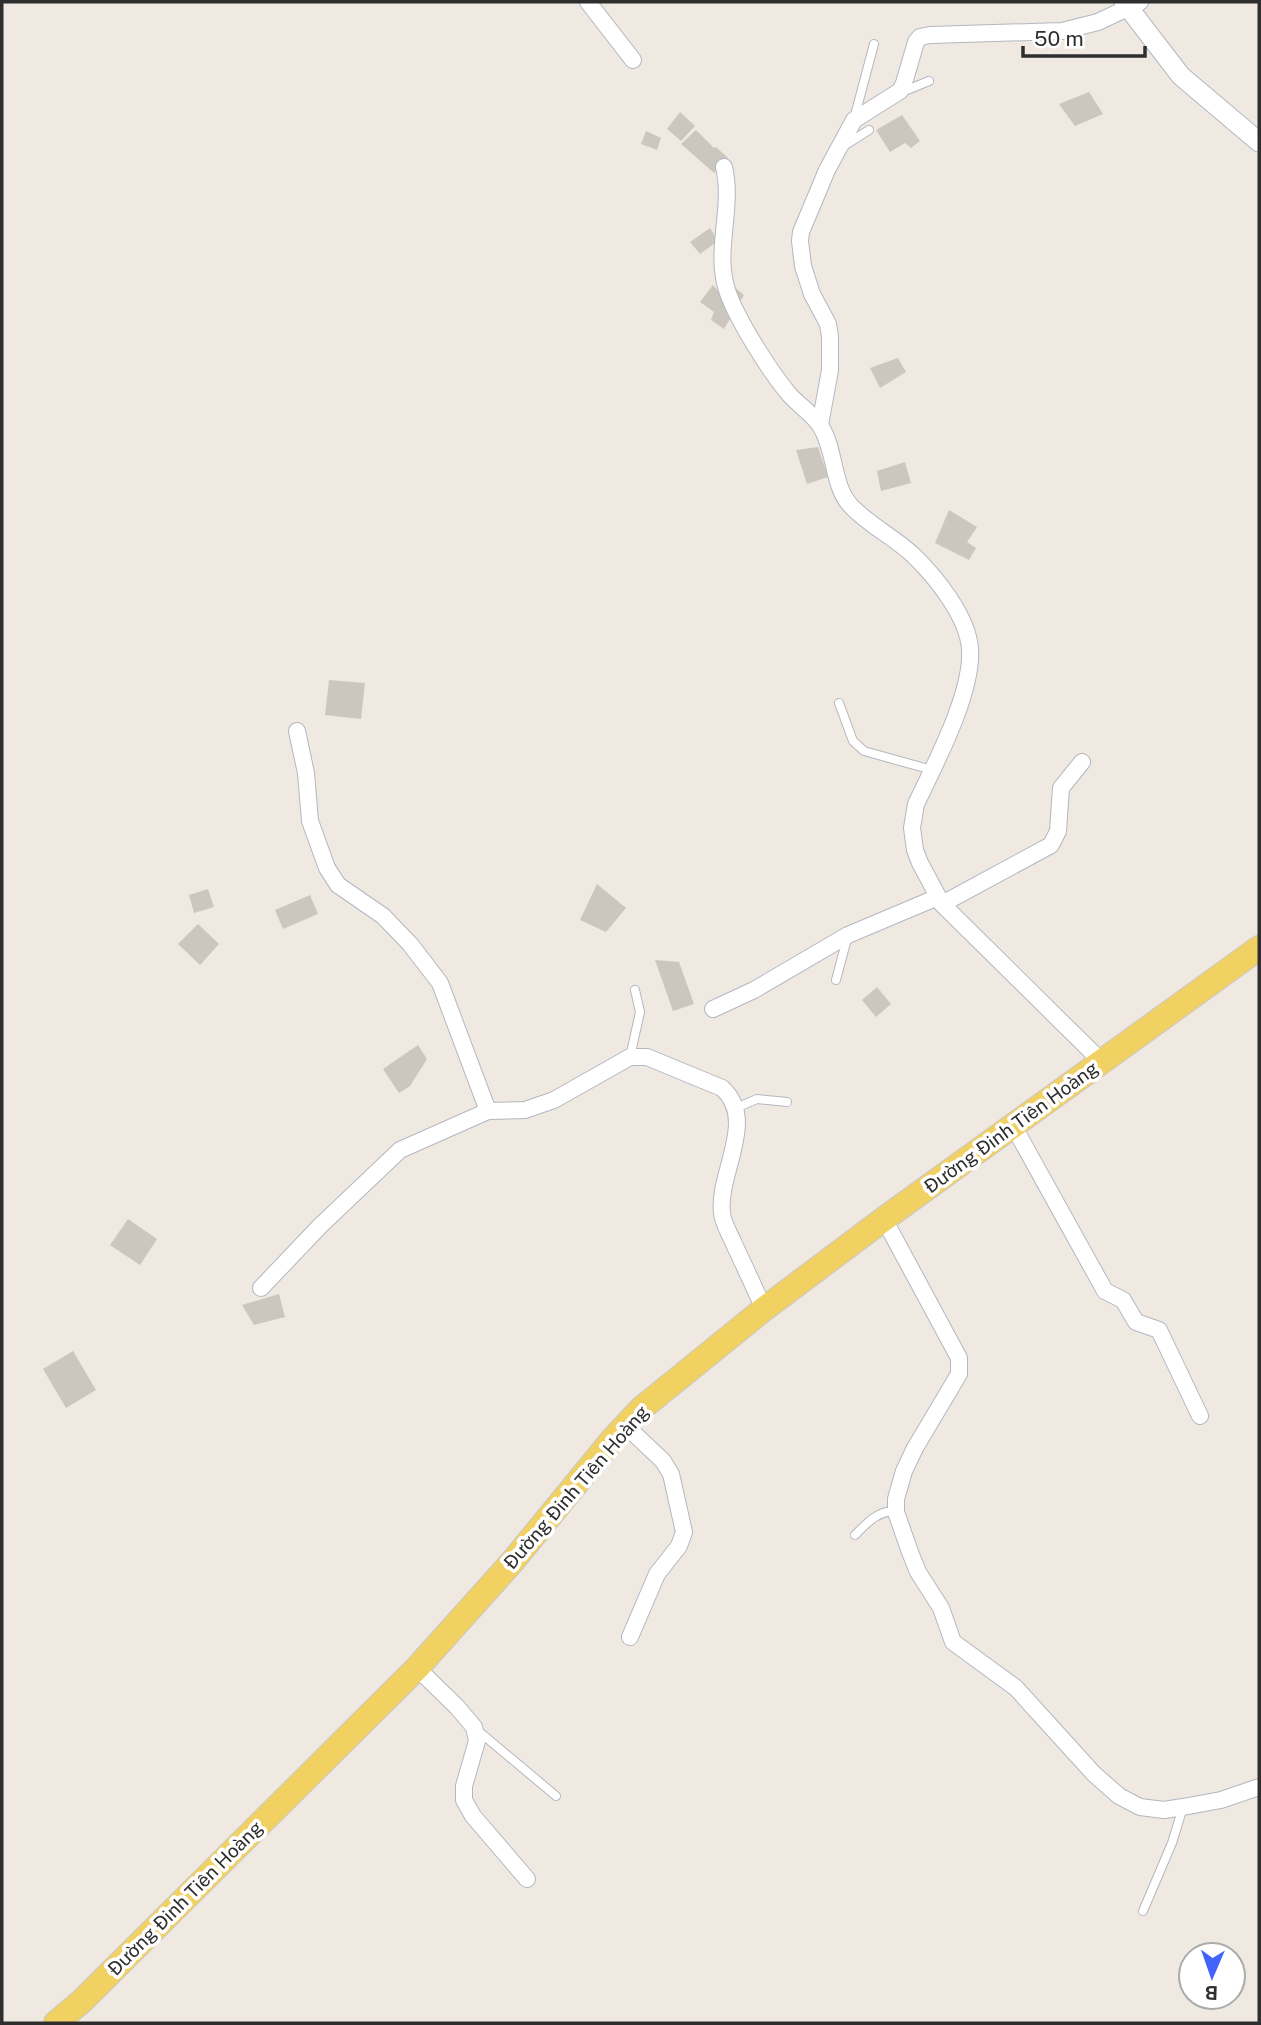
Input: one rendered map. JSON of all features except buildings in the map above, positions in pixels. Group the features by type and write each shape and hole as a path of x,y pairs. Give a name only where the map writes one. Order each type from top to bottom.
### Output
{"main road":[{"name":"Đường Đinh Tiên Hoàng","path":"56,2023 92,1991 417,1668 513,1561 625,1425 673,1382 764,1309 884,1219 1259,948"}],"street":[{"path":"587,2 633,60"},
{"path":"820,425 830,370 831,337 828,324 808,286 800,241 805,219 836,151 854,120 895,94 904,83 916,42 924,36 1062,30 1098,22 1130,4 1181,76 1259,142"},
{"path":"724,167 728,190 722,229 723,259 727,292 741,320 780,383 820,425 831,449 839,484 848,503 869,524 911,553 937,581 967,634 970,650 965,683 957,710 916,804 912,828 920,863 940,900 1101,1061"},
{"path":"297,732 306,773 310,821 327,868 338,885 383,916 410,944 440,983 488,1111"},
{"path":"713,1009 754,990 848,935 940,900 1051,845 1058,831 1061,788 1082,762"},
{"path":"261,1288 320,1226 400,1150 488,1111 525,1110 554,1101 630,1057 647,1056 722,1088 732,1097 736,1108 735,1144 722,1213 764,1309"},
{"path":"1014,1127 1105,1291 1123,1300 1136,1322 1159,1330 1200,1416"},
{"path":"884,1219 955,1348 960,1367 951,1390 931,1418 904,1471 897,1488 895,1512 918,1572 941,1608 953,1642 1016,1688 1094,1774 1119,1796 1140,1807 1152,1810 1183,1807 1255,1791"},
{"path":"625,1425 663,1461 671,1474 684,1532 679,1546 657,1574 630,1637"},
{"path":"417,1668 474,1727 477,1741 464,1786 464,1800 473,1816 527,1879"}],"lane":[{"path":"854,120 874,44"},
{"path":"895,94 929,81"},
{"path":"836,151 869,130"},
{"path":"839,703 853,741 864,751 932,770"},
{"path":"836,980 848,935"},
{"path":"630,1057 640,1012 635,990"},
{"path":"736,1108 757,1099 787,1102"},
{"path":"855,1535 881,1513 895,1512"},
{"path":"474,1727 555,1796"},
{"path":"1143,1911 1172,1843 1183,1807"}]}
